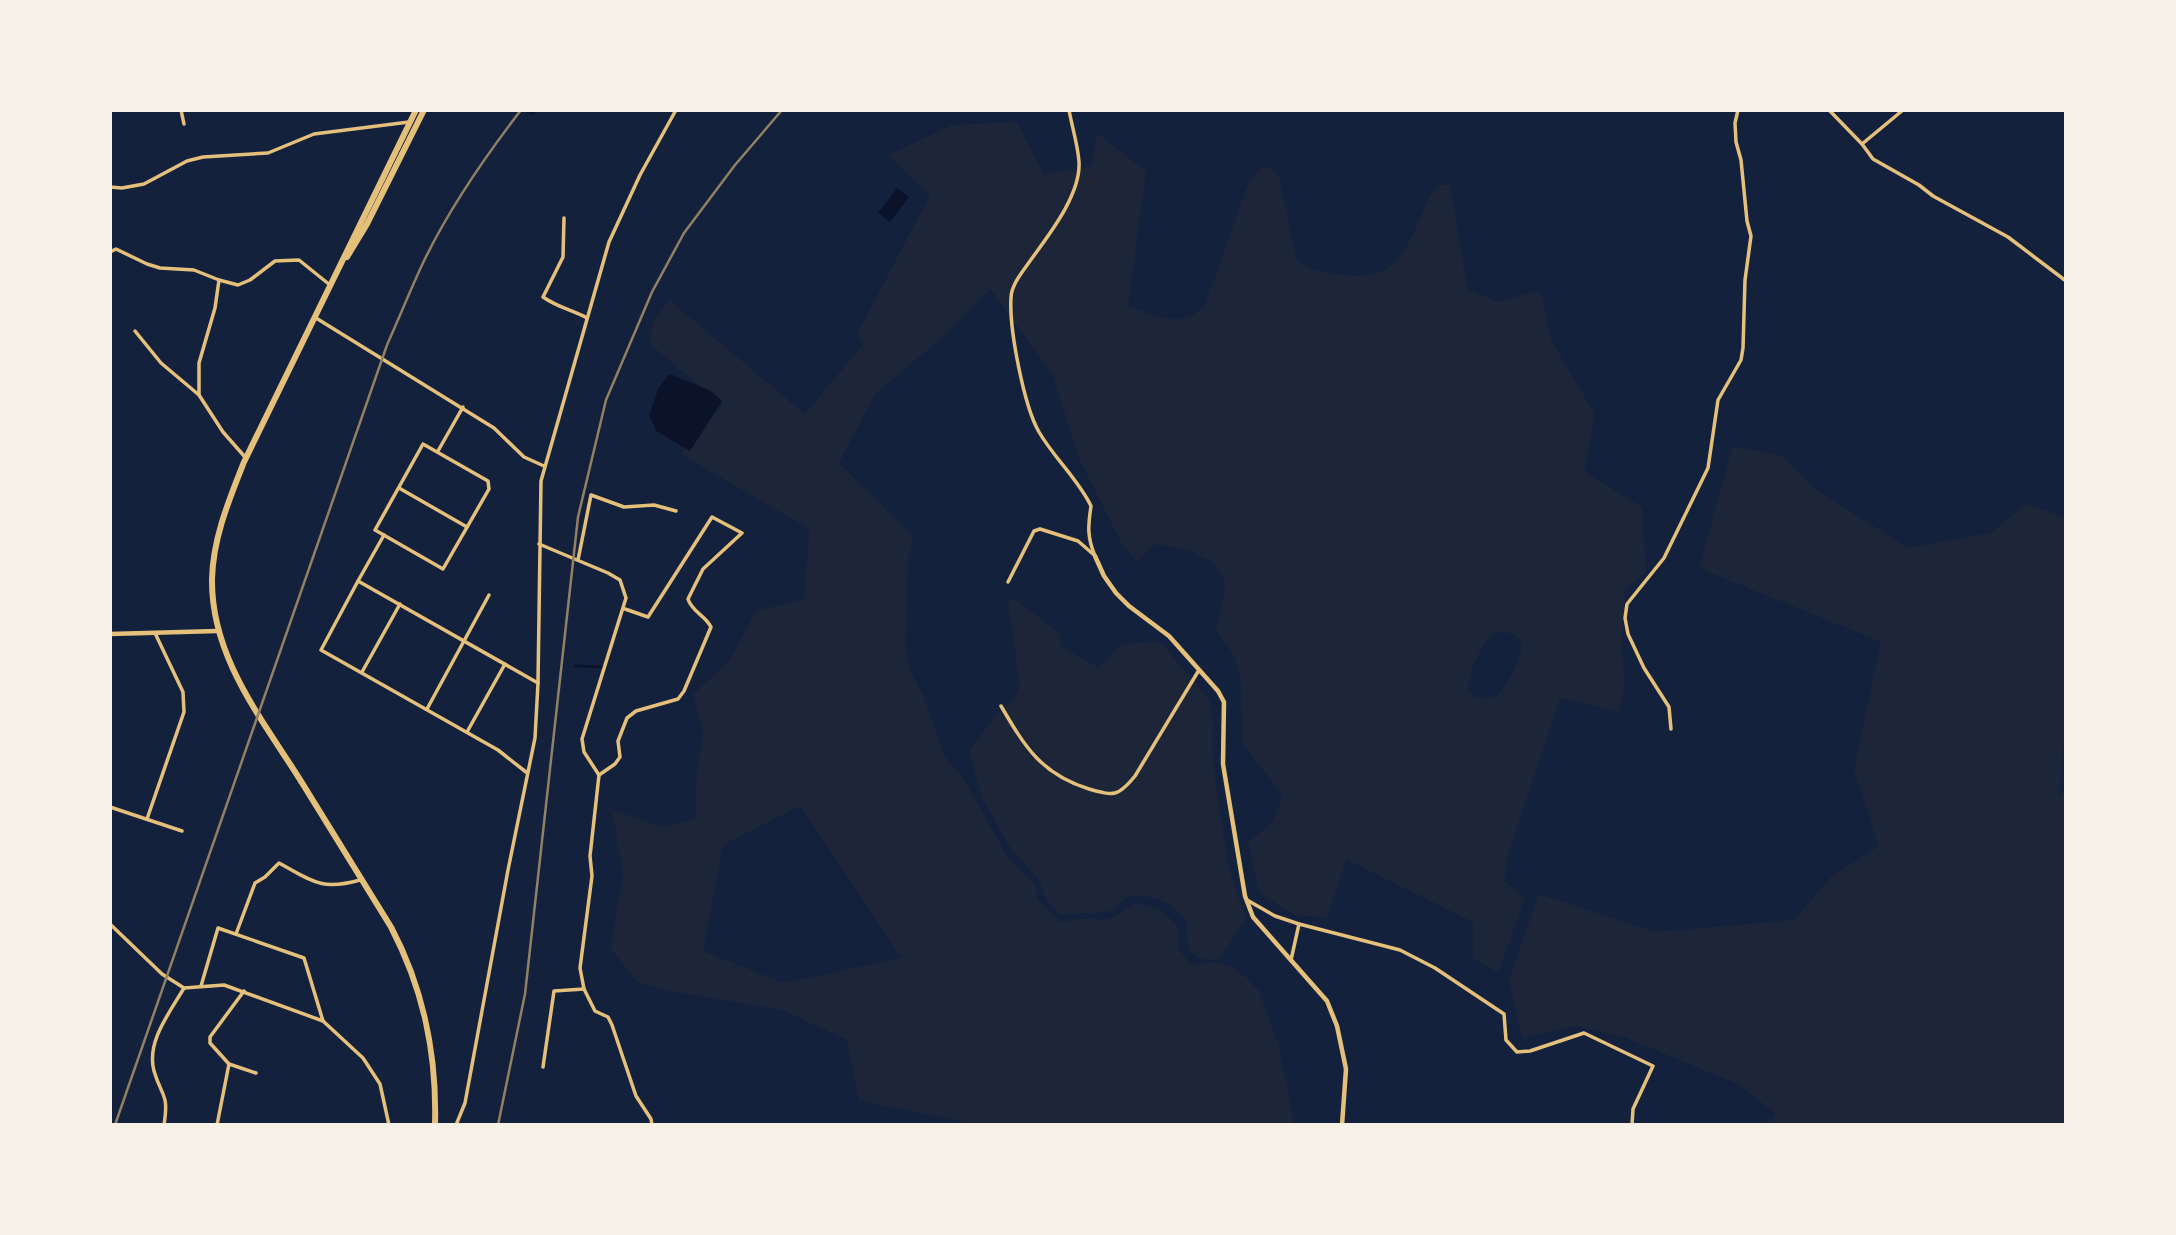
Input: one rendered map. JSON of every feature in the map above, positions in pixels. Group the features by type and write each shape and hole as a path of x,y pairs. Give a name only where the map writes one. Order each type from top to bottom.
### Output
{"main road":[{"path":"416,110 246,459 221,521 212,580 217,631 235,674 251,704 391,927 408,960 419,988 431,1041 436,1088 435,1125"},
{"path":"335,278 367,224 424,110"}],"street":[{"path":"181,110 184,124"},
{"path":"456,1125 465,1104 526,772 535,738 541,481 544,466 601,268 619,218 660,135 676,110"},
{"path":"1069,110 1079,163 1078,179 1072,194 1019,276 1010,295 1012,324 1030,414 1039,432 1091,506 1088,539 1104,576 1129,606 1169,636 1218,691 1224,702 1223,764 1245,895 1253,916 1327,1001 1337,1026 1346,1069 1342,1125"},
{"path":"1671,729 1670,707 1644,668 1628,634 1625,618 1627,604 1664,558 1708,468 1718,400 1741,360 1745,280 1751,236 1741,160 1736,142 1735,123 1738,110"},
{"path":"1829,110 1862,144 1872,159 2008,237 2066,281"},
{"path":"1862,144 1903,110"},
{"path":"110,187 144,184 187,161 203,157 268,153 314,134 411,122"},
{"path":"564,218 563,257 542,297 556,306 587,318"},
{"path":"110,252 116,249 146,264 160,268 194,270 237,285 250,280 275,261 299,260 332,286"},
{"path":"200,395 199,363 215,308 219,280"},
{"path":"316,318 463,407 494,428 524,457 544,466"},
{"path":"135,331 161,363 200,395 223,432 246,459"},
{"path":"438,452 463,407"},
{"path":"423,444 488,481 489,489 443,569 375,530 399,488 423,444"},
{"path":"399,488 467,527"},
{"path":"578,560 591,495 624,507 654,505 676,511"},
{"path":"599,775 620,757 618,741 627,718 636,711 678,699 684,691 711,627 706,618 691,607 688,599 703,569 742,533 712,517 648,617 624,609"},
{"path":"1008,582 1034,531 1040,529 1077,541 1095,556"},
{"path":"384,535 321,650 498,750 526,772"},
{"path":"539,544 620,580 626,598 582,739 584,752 599,775 590,856 592,876 580,968 584,989 595,1011 608,1017 612,1025 628,1076 652,1125"},
{"path":"358,581 538,683"},
{"path":"427,709 489,595"},
{"path":"362,672 400,604"},
{"path":"110,634 217,631"},
{"path":"147,819 184,712 183,692 155,633"},
{"path":"467,732 505,664"},
{"path":"1001,706 1024,745 1059,779 1111,795 1123,791 1135,776 1199,670"},
{"path":"110,807 182,831"},
{"path":"236,934 255,883 279,863 320,885 340,886 362,880"},
{"path":"1247,900 1276,916 1400,950 1435,968 1504,1014 1506,1040 1517,1052 1530,1051 1584,1033 1653,1066 1633,1109 1632,1125"},
{"path":"110,924 162,974 184,988 224,985 323,1021 363,1058 380,1084 389,1125"},
{"path":"1291,960 1299,924"},
{"path":"201,986 218,928 304,958 323,1021"},
{"path":"164,1125 167,1100 154,1070 153,1051 161,1029 184,988"},
{"path":"543,1067 554,991 584,989"},
{"path":"244,991 210,1037 210,1043 229,1064 256,1073"},
{"path":"216,1125 229,1064"}],"shaded area":[{"path":"1017,122 1043,174 1092,166 1097,133 1146,171 1128,306 1168,319 1187,317 1205,305 1249,182 1261,167 1268,167 1279,177 1296,259 1318,271 1342,275 1360,276 1374,273 1396,261 1410,240 1432,193 1441,185 1450,185 1467,289 1498,302 1540,290 1551,340 1594,413 1585,472 1642,507 1646,573 1625,589 1621,648 1625,682 1619,712 1560,698 1509,850 1504,881 1525,898 1498,973 1474,959 1473,922 1346,859 1327,918 1295,915 1260,894 1248,842 1272,823 1283,796 1243,744 1241,680 1235,657 1216,630 1226,584 1213,562 1188,550 1156,544 1137,562 1121,542 1078,456 1053,375 990,289 943,337 875,394 839,463 913,536 908,559 905,649 910,670 923,695 944,755 965,781 1005,853 1022,873 1035,883 1038,900 1060,922 1090,918 1099,921 1114,917 1135,903 1159,909 1177,924 1179,949 1191,965 1215,962 1233,968 1247,978 1259,991 1279,1047 1294,1125 968,1125 961,1121 859,1101 847,1040 782,1010 663,990 637,982 611,949 623,873 612,809 661,827 695,819 703,731 693,694 729,661 756,611 804,599 810,529 680,454 722,405 650,344 653,322 669,300 805,414 863,344 857,334 930,195 888,155 952,125","holes":["1499,631 1519,639 1522,645 1520,656 1509,679 1497,695 1475,697 1468,689 1474,665 1488,639","800,806 901,958 784,983 703,951 723,845"]},
{"path":"897,188 909,197 890,222 878,213"},
{"path":"670,374 711,391 722,401 690,451 656,431 649,415 659,387"},
{"path":"1733,446 1782,456 1815,489 1908,548 1990,533 2026,504 2066,518 2066,714 2059,795 2066,791 2066,1125 1766,1125 1776,1114 1740,1085 1626,1038 1577,1026 1522,1038 1509,979 1539,894 1655,932 1794,920 1831,877 1879,846 1854,770 1881,642 1699,568"},
{"path":"1014,599 1060,633 1060,646 1099,668 1122,644 1157,641 1210,701 1215,781 1222,827 1229,869 1246,919 1219,959 1202,959 1193,954 1188,946 1184,918 1173,907 1157,899 1131,897 1123,900 1113,911 1061,915 1046,899 1040,881 1011,849 983,800 969,751 995,716 1014,700 1020,685 1008,601"}],"waterway":[{"path":"525,110 532,114 536,110"},
{"path":"554,110 564,110"},
{"path":"575,666 604,667"}],"railway":[{"path":"115,1125 387,345 443,224 480,166 521,110"},
{"path":"498,1125 525,994 578,517 606,400 652,292 684,233 735,165 782,110"}]}
